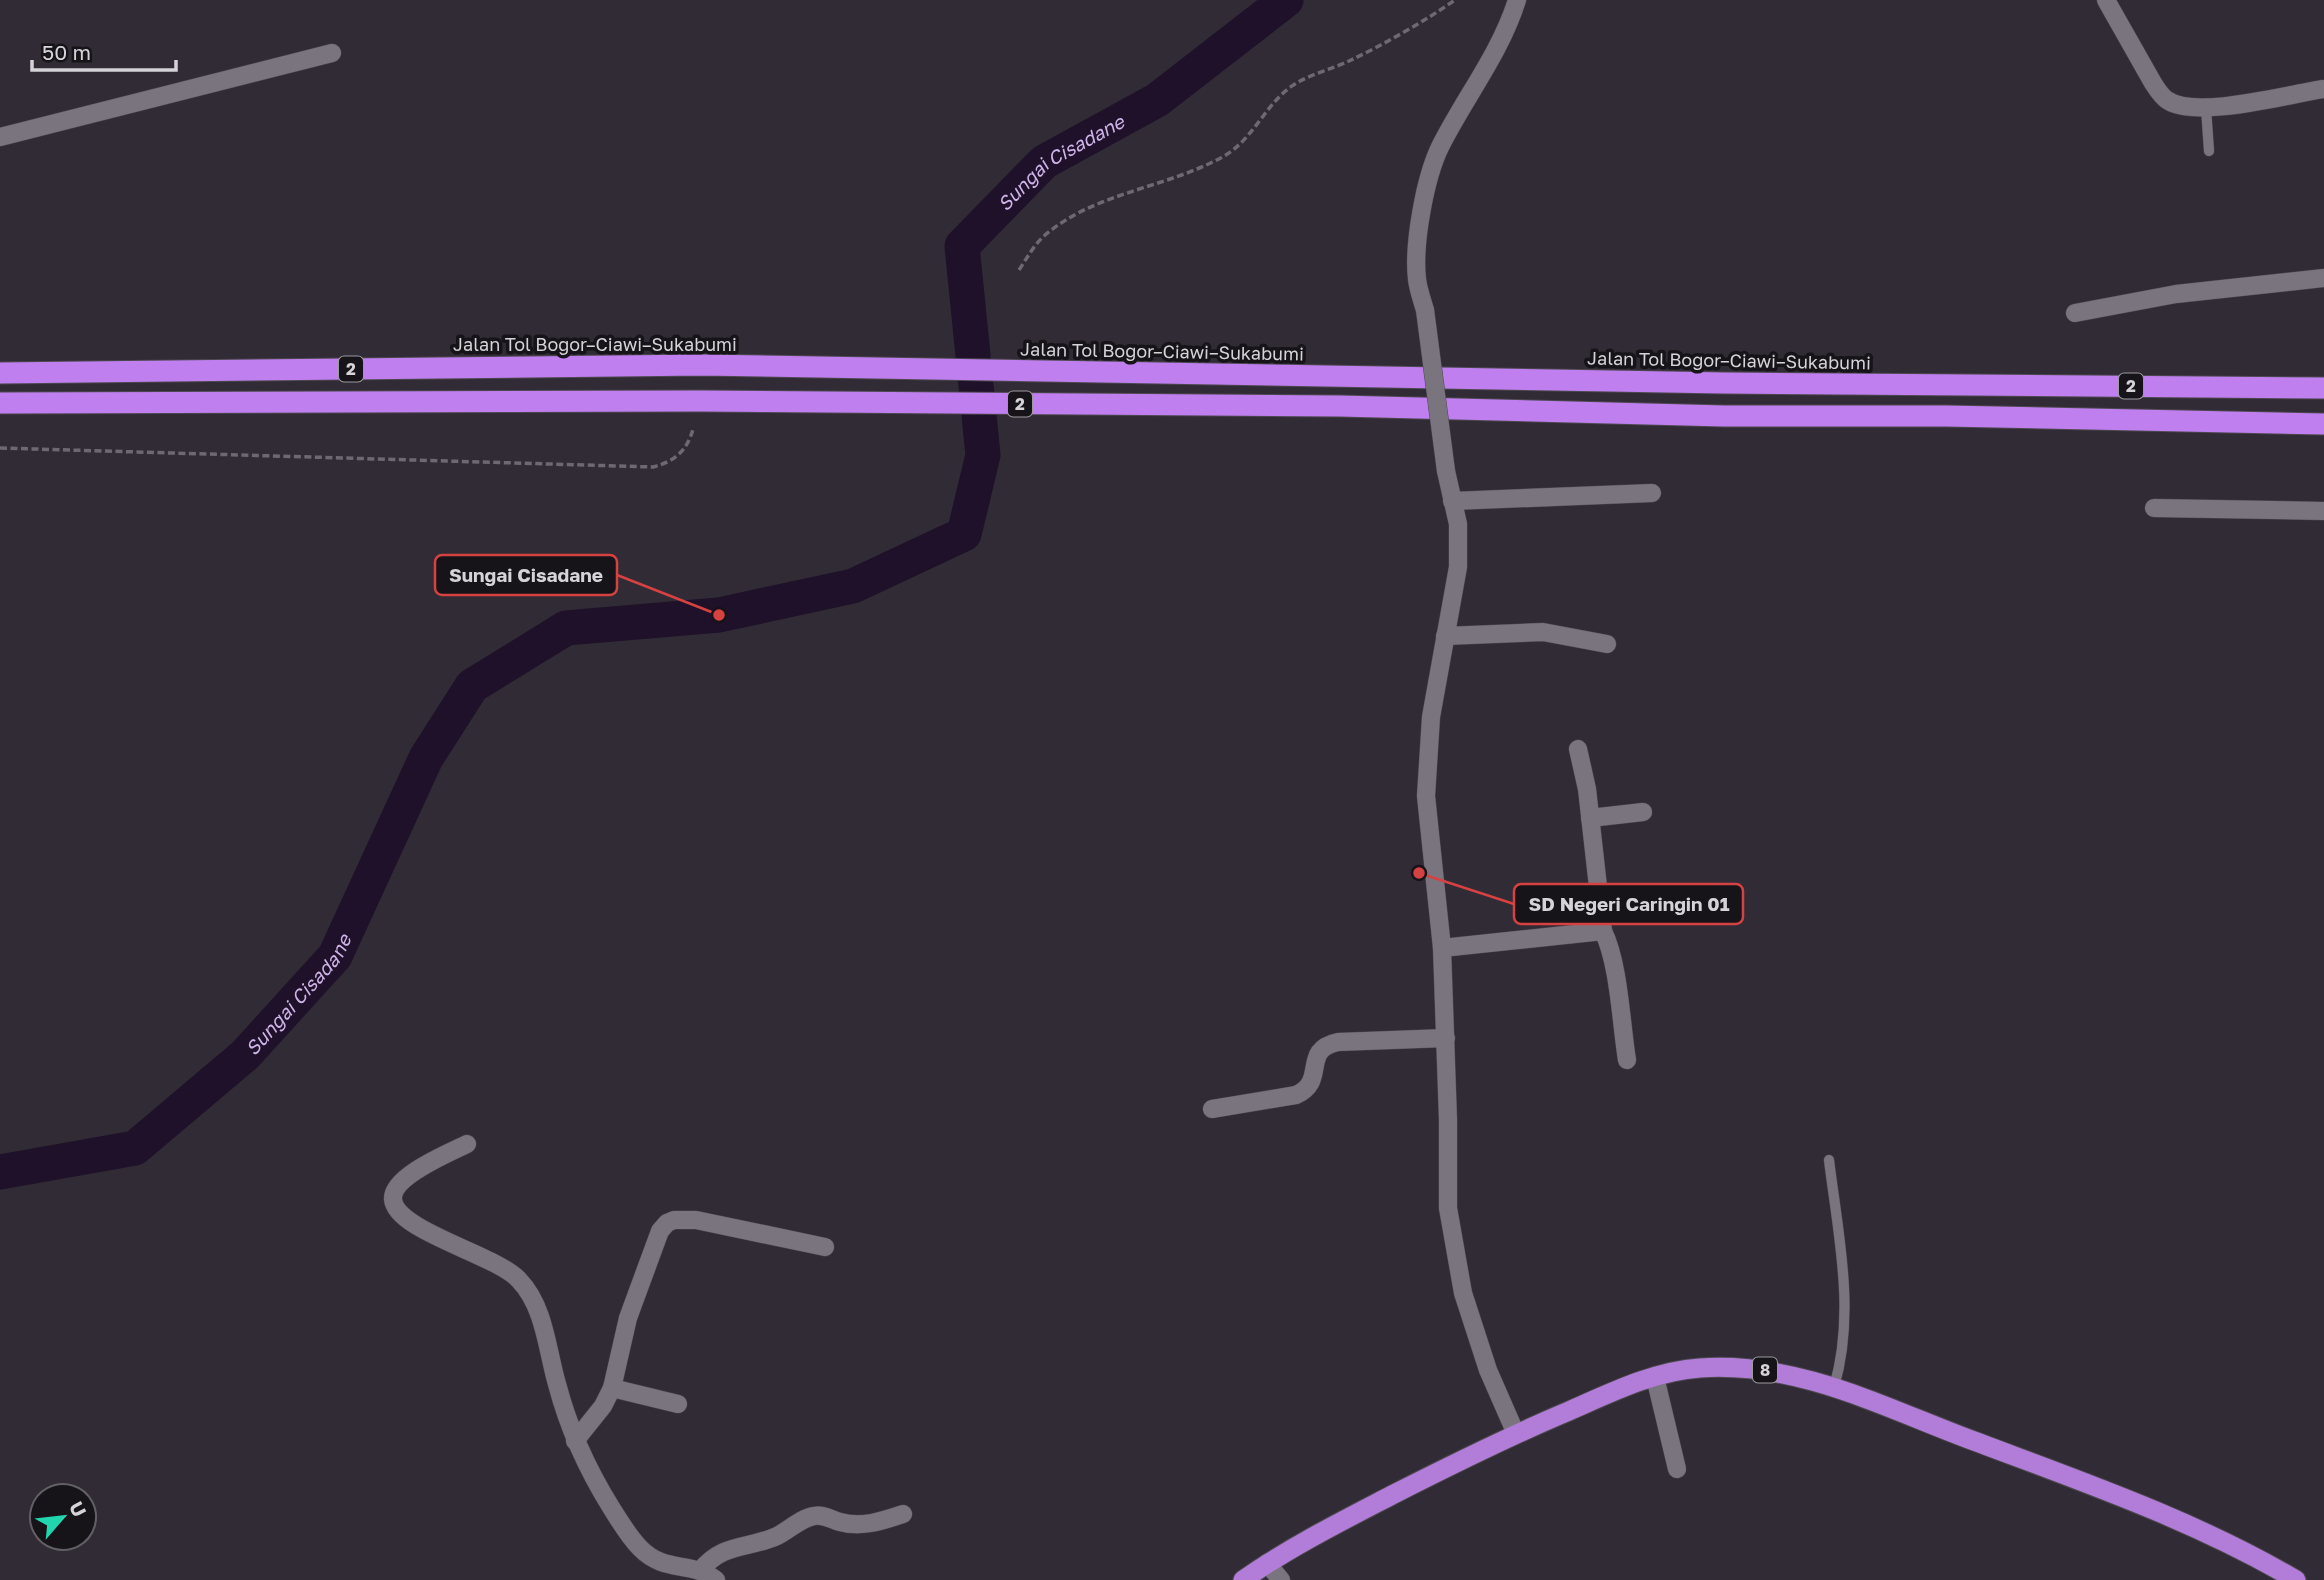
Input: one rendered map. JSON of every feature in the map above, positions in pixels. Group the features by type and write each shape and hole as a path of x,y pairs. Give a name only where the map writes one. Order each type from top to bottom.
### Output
{"highway":[{"name":"Jalan Tol Bogor–Ciawi–Sukabumi","path":"0,373 702,365 1724,383 2324,388"},
{"name":"2","path":"0,403 699,401 1340,407 1724,416 1946,416 2324,424"},
{"name":"8","path":"1243,1580 1267,1563 1369,1506 1516,1434 1614,1392 1655,1377 1697,1368 1742,1367 1793,1375 1834,1387 2150,1510 2217,1538 2296,1580"}],"street":[{"path":"1516,1434 1488,1370 1463,1293 1448,1208 1442,948 1426,796 1431,717 1458,567 1459,540 1446,471 1425,310 1417,278 1420,221 1426,187 1438,150 1500,43 1517,0"},
{"path":"2106,0 2135,54 2167,101 2180,106 2206,108 2324,89"},
{"path":"0,137 332,53"},
{"path":"2076,313 2176,294 2324,278"},
{"path":"1452,501 1652,492"},
{"path":"2154,508 2324,511"},
{"path":"1446,636 1543,632 1607,644"},
{"path":"1578,749 1587,789 1603,931 1613,970 1626,1060"},
{"path":"1590,818 1643,812"},
{"path":"1442,948 1603,931"},
{"path":"1212,1109 1296,1095 1305,1091 1311,1084 1318,1054 1324,1045 1338,1042 1446,1038"},
{"path":"467,1144 405,1178 396,1189 393,1202 413,1225 506,1270 520,1281 540,1317 559,1393 575,1441 603,1493 639,1547 663,1564 708,1575 706,1563 726,1551 741,1544 768,1539 811,1516 820,1515 841,1522 870,1524 903,1514"},
{"path":"575,1441 603,1406 612,1388 628,1318 660,1231 667,1223 683,1219 696,1220 825,1247"},
{"path":"1655,1377 1677,1469"},
{"path":"612,1388 678,1404"},
{"path":"1267,1563 1281,1580"}],"lane":[{"path":"2206,108 2209,151"},
{"path":"1829,1160 1844,1289 1843,1350 1834,1387"}],"path":[{"path":"1019,270 1034,247 1056,227 1089,209 1195,170 1222,157 1241,144 1264,114 1297,83 1367,52 1455,0"},
{"path":"0,448 653,467 665,464 683,453 693,429"}],"waterway":[{"name":"Sungai Cisadane","path":"0,1172 135,1148 245,1055 335,956 426,758 472,686 566,628 719,615 853,586 964,534 983,455 962,246 1044,162 1157,100 1286,0"}],"place":[{"name":"Sungai Cisadane","path":"719,615"},
{"name":"SD Negeri Caringin 01","path":"1419,873"}]}
